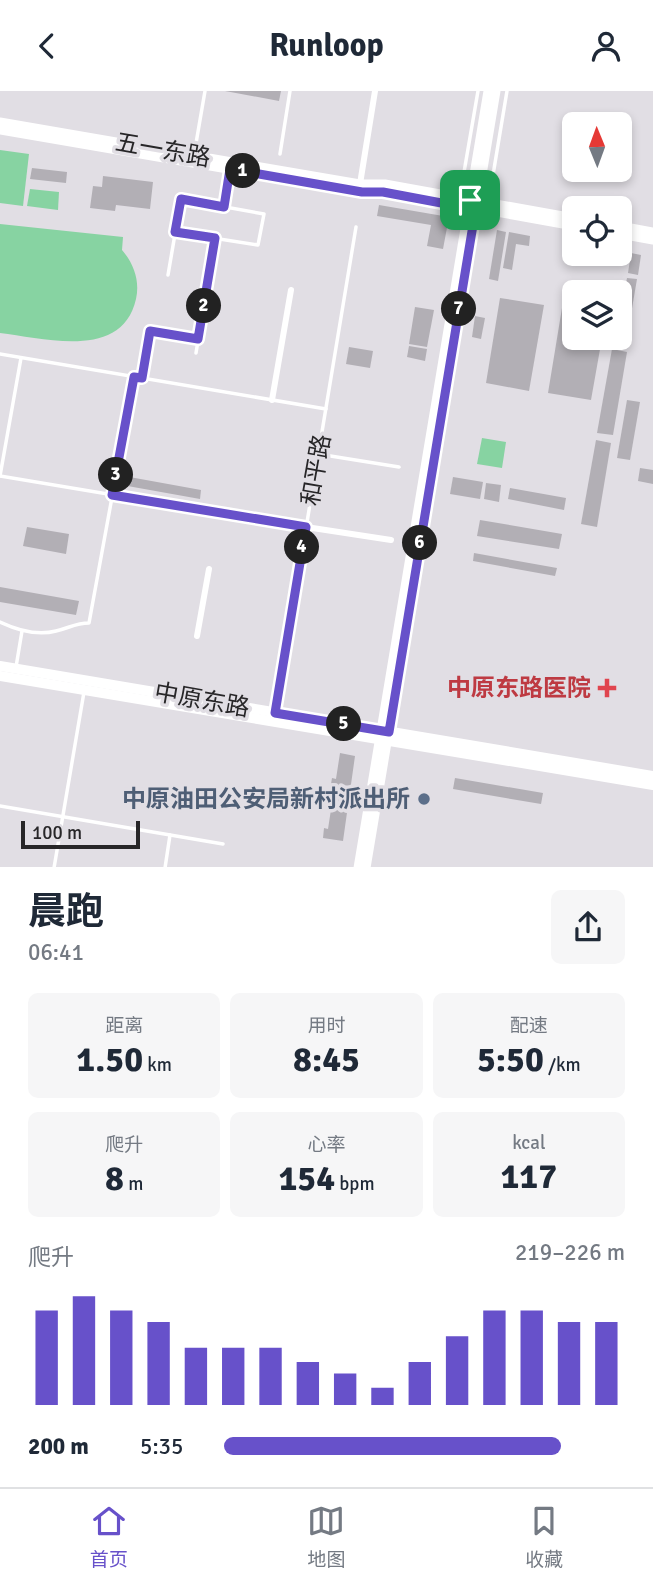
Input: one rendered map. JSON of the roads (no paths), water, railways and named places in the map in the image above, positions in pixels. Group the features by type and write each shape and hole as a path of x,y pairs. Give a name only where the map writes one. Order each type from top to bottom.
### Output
{"main road":[{"name":"中原东路","path":"0,666 275,713 384,736 653,785"},
{"name":"中原东路","path":"0,676 653,776"}],"street":[{"path":"360,184 375,91"},
{"path":"476,187 488,91"},
{"path":"366,867 384,736 476,187 496,91"},
{"name":"五一东路","path":"0,122 193,159 230,169 362,192 383,192 562,216"},
{"name":"五一东路","path":"0,130 360,184 385,184 562,224"},
{"path":"632,228 653,232"},
{"path":"632,236 653,240"},
{"path":"272,400 291,290"},
{"path":"306,527 391,540"},
{"path":"197,636 209,569"},
{"path":"358,867 384,736"}],"lane":[{"path":"193,159 205,91"},
{"path":"280,154 290,91"},
{"path":"478,91 463,178 476,187 492,181 507,91"},
{"path":"224,207 230,169"},
{"path":"168,275 175,232 181,199 264,214 258,245 175,232"},
{"name":"和平路","path":"275,713 356,227"},
{"path":"196,353 215,238"},
{"path":"142,378 150,331 198,339"},
{"path":"0,354 326,409"},
{"path":"21,358 0,476 306,527"},
{"path":"0,622 22,631 55,631 76,623 89,623 134,377"},
{"path":"318,454 399,467"},
{"path":"15,669 22,631"},
{"path":"54,867 85,690"},
{"path":"0,806 223,844"},
{"path":"165,867 170,835"}],"place":[{"name":"中原东路医院","path":"607,688"},
{"name":"中原油田公安局新村派出所","path":"424,799"}]}
